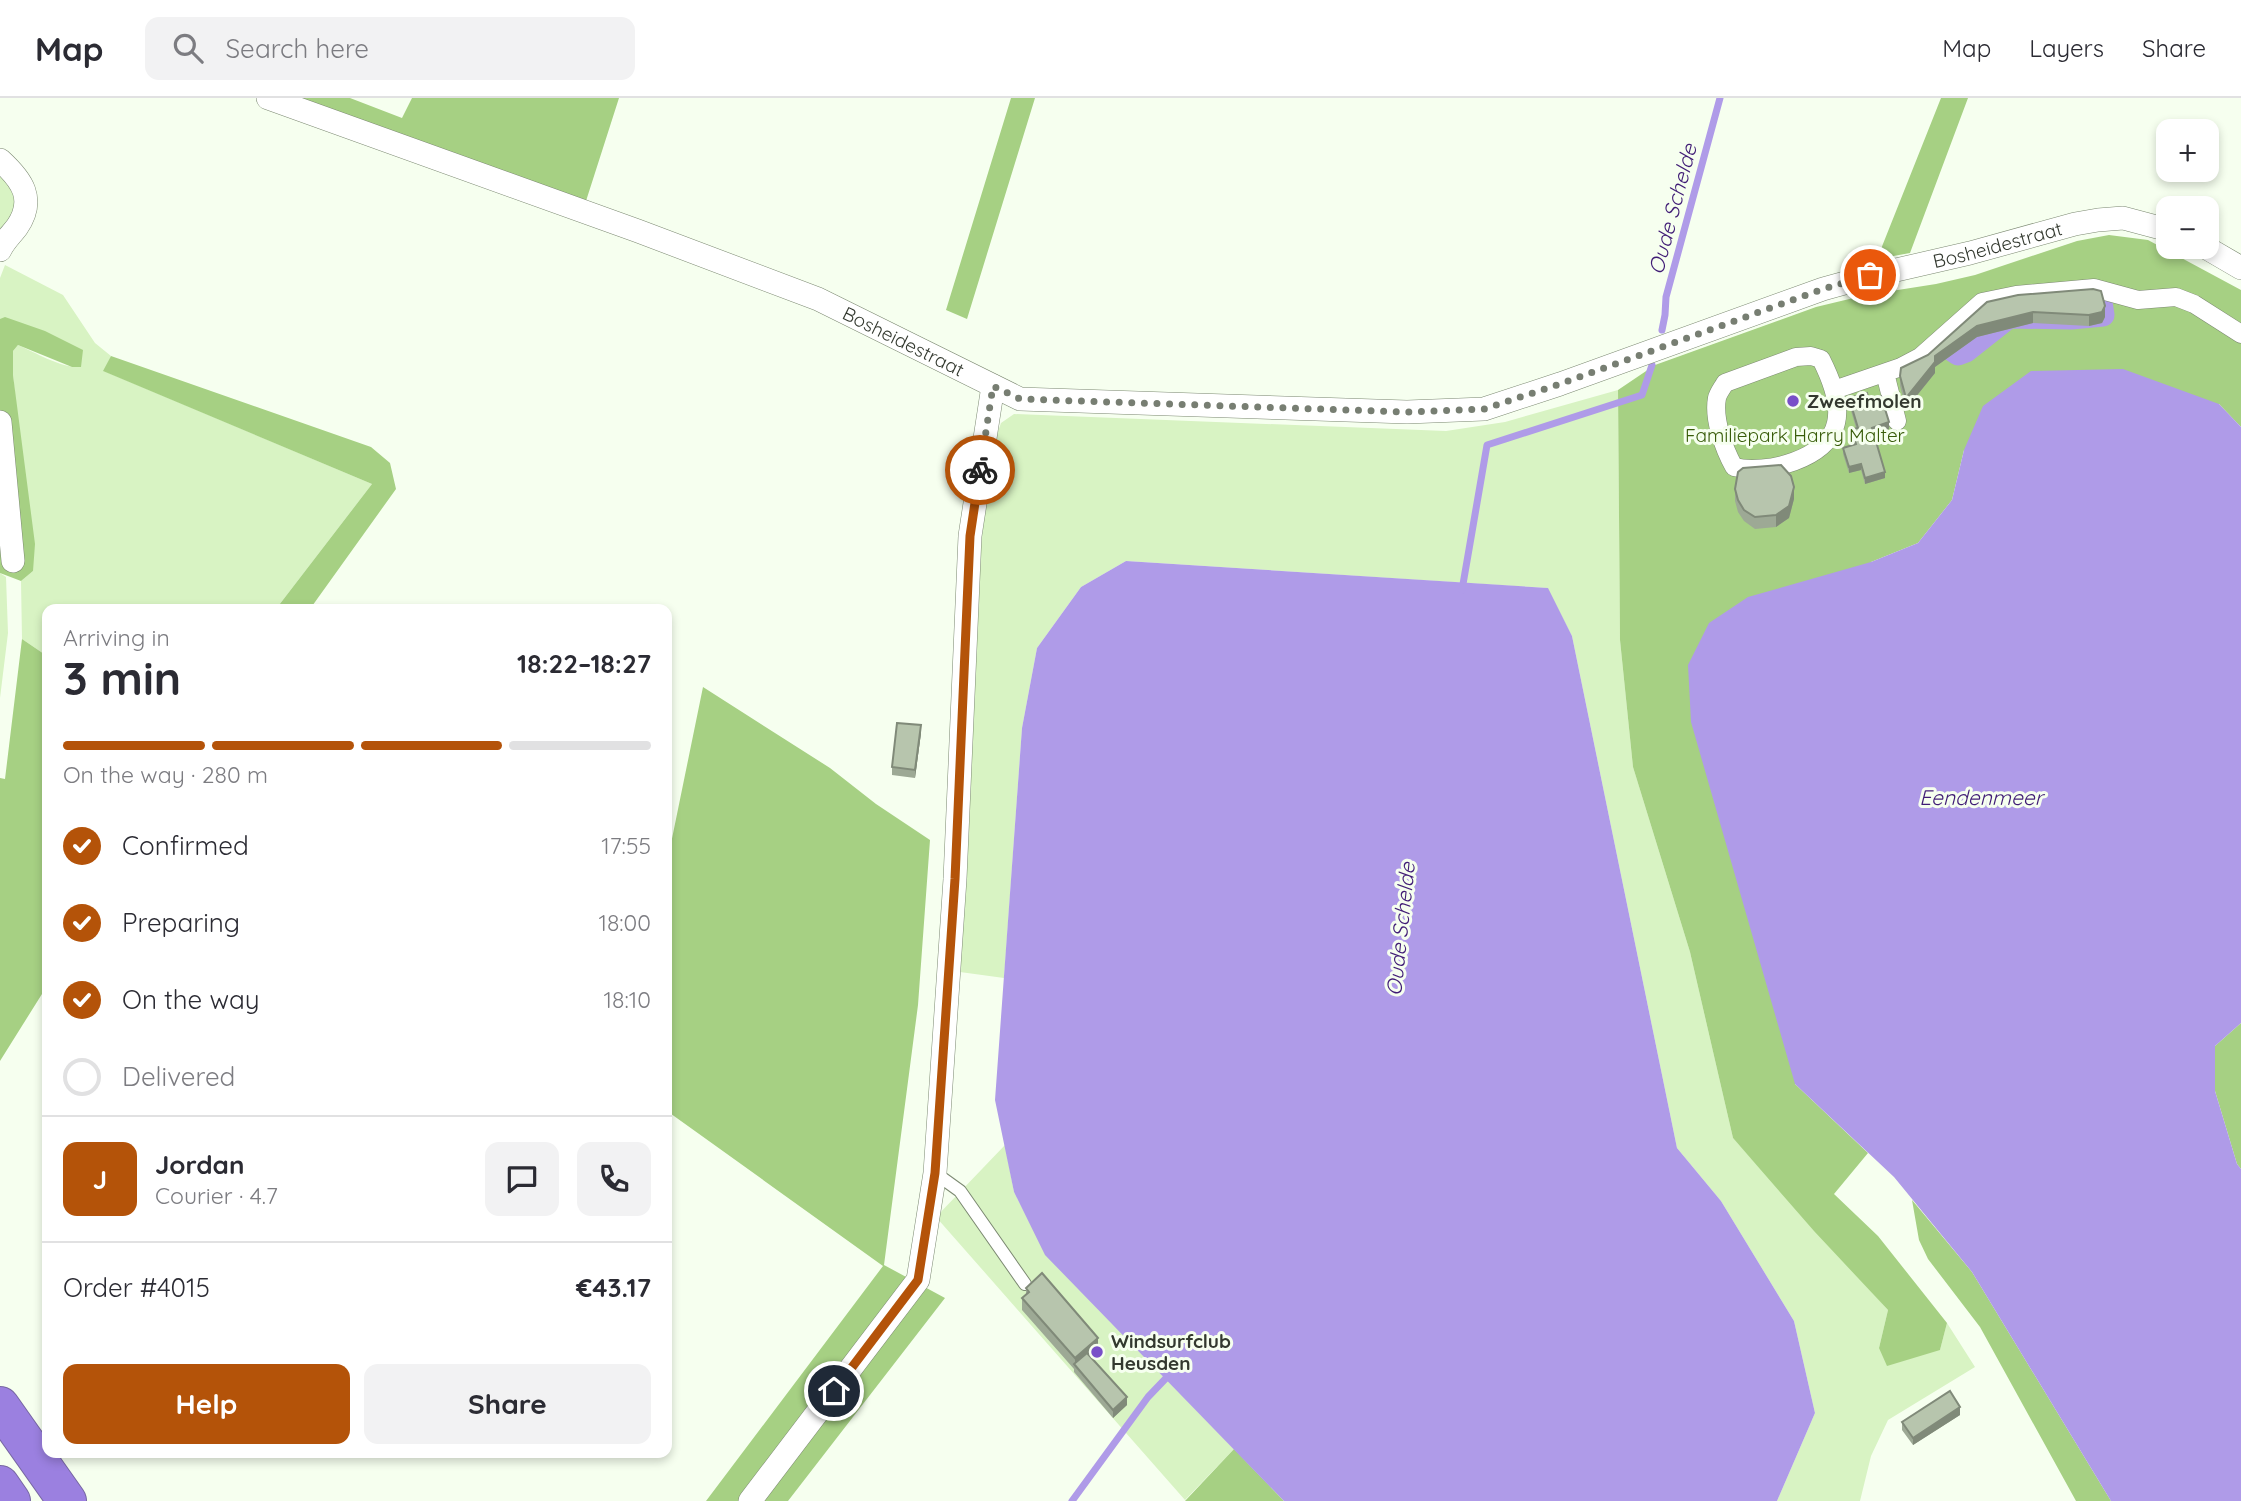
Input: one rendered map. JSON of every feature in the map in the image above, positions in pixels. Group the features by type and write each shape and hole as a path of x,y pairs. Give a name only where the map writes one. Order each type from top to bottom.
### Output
{"highway":[{"path":"0,1406 67,1501"},
{"path":"0,1485 11,1501"}],"street":[{"name":"Bosheidestraat","path":"268,98 818,299 1020,399 1407,412 1484,409 1823,289 1870,275 1970,253 2074,224 2123,218 2156,227"},
{"path":"0,160 18,176 24,188 26,205 18,226 0,250"},
{"path":"2219,255 2241,268"},
{"path":"1834,390 1901,367 1920,357 1982,302 2007,296 2094,288 2138,300 2176,298 2194,304 2241,334"},
{"path":"1811,356 1821,359 1834,390 1837,422 1829,438 1811,455 1784,465 1761,469 1744,470 1734,467 1728,456 1718,414 1717,397 1725,383 1796,357 1811,356"},
{"path":"1885,373 1897,421"},
{"path":"750,1501 918,1280 935,1173 955,879 970,536 993,386"},
{"path":"0,422 13,561"}],"lane":[{"path":"935,1173 960,1191 1026,1284"}],"green space":[{"path":"294,98 350,98 402,118 412,98 619,98 586,201"},
{"path":"1011,98 1035,98 967,319 946,310"},
{"path":"1941,98 1968,98 1910,253 1877,259"},
{"path":"0,167 21,199 0,238"},
{"name":"Familiepark Harry Malter","path":"2109,235 2148,240 2156,244 2156,259 2183,259 2241,290 2241,427 2219,404 1964,450 1952,500 1918,543 1871,562 1795,1084 1868,1153 1834,1194 1878,1236 1947,1323 1940,1350 1887,1366 1879,1348 1888,1310 1733,1138 1690,952 1633,767 1620,640 1618,390 1655,365 1816,307 1975,275 2077,241"},
{"path":"5,265 63,295 95,343 111,356 104,371 372,484 280,604 42,604 42,653 22,639 21,581 33,571 13,375 13,351 18,345 57,363 81,367 0,319 0,278"},
{"path":"5,317 45,331 83,350 81,367 72,367 18,345 13,351 13,375 35,544 33,571 21,581 0,573 0,319"},
{"path":"111,356 371,447 390,463 396,489 314,604 280,604 372,484 103,371"},
{"path":"1618,390 1620,640 1633,767 1690,952 1733,1138 1888,1310 1879,1348 1940,1350 1947,1323 1975,1367 1888,1420 1871,1456 1860,1501 1777,1501 1815,1413 1794,1321 1721,1201 1677,1148 1572,636 1547,588 1126,561 1081,587 1037,648 1022,728 1004,978 960,972 979,564 992,449 1001,423 1014,414 1446,431 1505,422"},
{"path":"0,573 6,577 8,633 0,698"},
{"path":"22,639 42,653 42,994 0,1061 0,778 5,779"},
{"path":"703,687 830,768 876,804 930,840 918,1005 884,1265 945,1298 788,1501 706,1501 883,1266 672,1115 672,839"},
{"path":"2241,1023 2241,1169 2237,1164 2215,1091 2215,1046"},
{"name":"Windsurfclub Heusden","path":"1005,1145 1014,1192 1046,1255 1234,1449 1185,1500 936,1217"},
{"path":"1912,1200 1972,1272 2111,1501 2076,1501 1980,1327 1928,1259 1919,1240"},
{"path":"1234,1449 1284,1501 1185,1501"}],"water":[{"name":"Eendenmeer","path":"2123,369 2219,404 2241,427 2241,1023 2215,1046 2215,1091 2237,1164 2241,1169 2241,1501 2111,1501 1972,1272 1894,1177 1795,1084 1691,722 1688,665 1709,623 1748,597 1871,562 1918,543 1952,500 1964,450 1983,406 2031,371"},
{"path":"1126,561 1548,588 1572,636 1677,1148 1721,1201 1794,1321 1815,1413 1777,1501 1284,1501 1045,1255 1014,1192 995,1100 1022,728 1037,648 1081,587"}],"building":[{"path":"2093,289 2101,291 2105,306 2102,312 2089,315 2033,312 1977,326 1935,356 1935,362 1906,398 1900,376 1901,368 1928,355 1987,302 2018,295"},
{"path":"1867,393 1869,400 1881,396 1889,422 1872,428 1885,472 1865,478 1861,464 1849,467 1843,448 1856,444 1852,429 1858,428 1849,398"},
{"path":"1781,465 1791,476 1794,487 1789,506 1776,515 1755,517 1744,510 1735,489 1738,472 1743,468"},
{"path":"897,723 921,725 915,770 892,767"},
{"path":"1042,1273 1098,1338 1075,1358 1022,1298 1029,1292 1026,1288"},
{"path":"1087,1353 1127,1397 1113,1410 1074,1364"},
{"path":"1950,1391 1960,1407 1913,1438 1902,1422"}],"waterway":[{"name":"Oude Schelde","path":"1662,330 1666,297 1720,98"},
{"path":"2084,299 2101,302 2103,315 2071,318 2009,317 1966,351 1958,354 1949,348 1998,307 2084,299"},
{"name":"Oude Schelde","path":"1462,590 1487,445 1642,395 1652,365"},
{"name":"Oude Schelde","path":"1072,1501 1148,1397 1170,1374"}],"way so far":[{"path":"980,470 993,386 1020,399 1407,412 1484,409 1823,289 1870,275"}],"place":[{"name":"Zweefmolen","path":"1793,401"},
{"name":"Windsurfclub Heusden","path":"1097,1352"}],"route":[{"path":"834,1391 918,1280 935,1173 955,879 970,536 980,470"}]}
